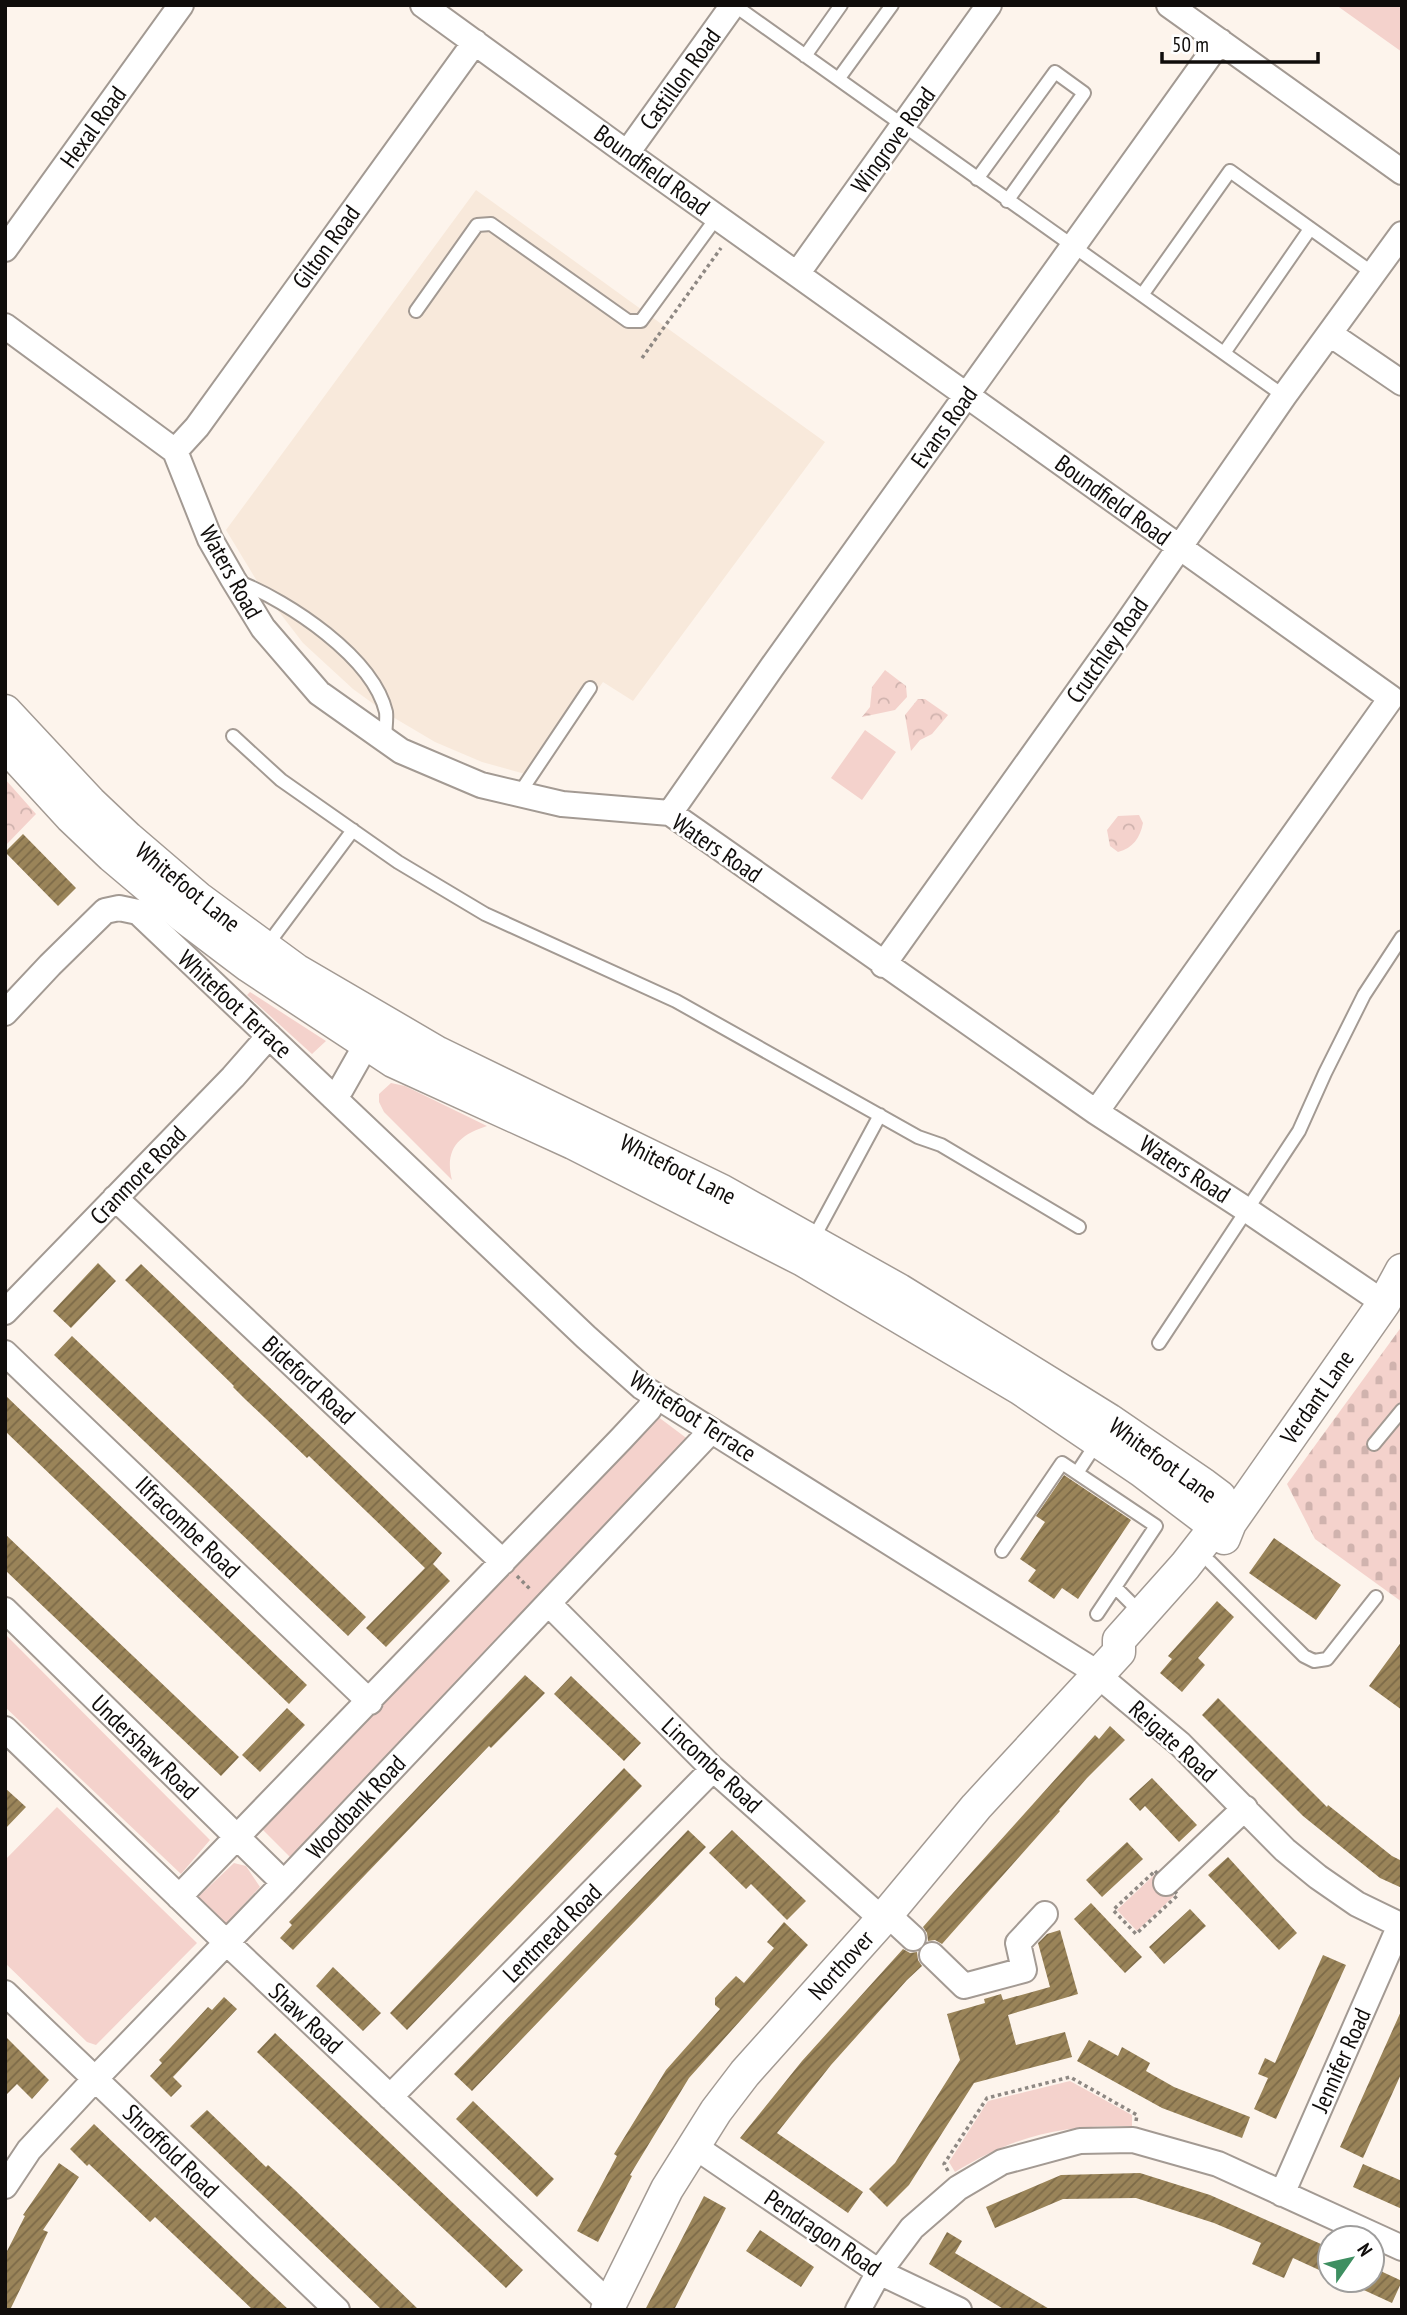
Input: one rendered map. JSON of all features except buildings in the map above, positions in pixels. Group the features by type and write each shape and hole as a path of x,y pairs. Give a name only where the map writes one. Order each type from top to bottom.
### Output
{"street":[{"name":"Hexal Road","path":"5,249 181,5"},
{"name":"Boundfield Road","path":"424,5 1178,547 1396,696 1096,1112"},
{"name":"Castillon Road","path":"627,153 733,5"},
{"name":"Wingrove Road","path":"797,274 989,5"},
{"path":"1169,5 1402,172"},
{"name":"Evans Road","path":"670,813 787,644 1220,41"},
{"name":"Gilton Road","path":"175,451 197,427 475,42"},
{"name":"Crutchley Road","path":"883,965 1402,234"},
{"path":"5,326 175,451"},
{"path":"1330,334 1402,383"},
{"name":"Waters Road","path":"175,451 210,539 263,628 319,693 401,751 481,785 562,804 670,813 1096,1112 1384,1303"},
{"name":"Whitefoot Lane","path":"5,711 90,802 120,847 183,916 249,966 374,1033 438,1053 722,1191 1098,1441 1204,1518 1230,1523"},
{"name":"Whitefoot Lane","path":"5,745 71,817 198,898 296,970 374,1033"},
{"name":"Whitefoot Terrace","path":"5,1013 106,911 119,908 138,912 642,1387 1082,1662 1109,1664"},
{"path":"333,1097 341,1089 374,1033"},
{"name":"Cranmore Road","path":"5,1312 269,1036"},
{"name":"Bideford Road","path":"115,1198 503,1562"},
{"name":"Whitefoot Lane","path":"808,1250 958,1325 1109,1420 1220,1497 1230,1523"},
{"name":"Verdant Lane","path":"1230,1523 1384,1303 1402,1270"},
{"name":"Ilfracombe Road","path":"5,1353 370,1702"},
{"path":"179,1897 370,1702 649,1409 656,1396"},
{"name":"Woodbank Road","path":"5,2186 29,2150 95,2079 711,1431"},
{"name":"Northover","path":"608,2307 667,2189 745,2073 885,1916 976,1807 1109,1664 1131,1650 1219,1552 1230,1523"},
{"name":"Northover","path":"1109,1664 1119,1640 1206,1539 1230,1523"},
{"name":"Lincombe Road","path":"548,1605 713,1769 914,1938"},
{"name":"Undershaw Road","path":"5,1610 284,1883"},
{"name":"Reigate Road","path":"1109,1664 1180,1744 1285,1850 1357,1904 1401,1925"},
{"name":"Shaw Road","path":"5,1730 608,2307"},
{"name":"Lentmead Road","path":"390,2097 713,1769"},
{"path":"1166,1883 1245,1808"},
{"path":"932,1955 964,1986 1024,1970 1018,1943 1045,1914"},
{"name":"Jennifer Road","path":"1282,2194 1401,1925"},
{"name":"Shroffold Road","path":"5,1993 338,2310"},
{"path":"858,2310 879,2272 912,2228 958,2188 1002,2162 1080,2141 1133,2140 1218,2164 1402,2248"},
{"name":"Pendragon Road","path":"694,2146 879,2272 958,2310"}],"lane":[{"path":"733,5 1284,397"},
{"path":"805,56 841,5"},
{"path":"839,78 892,5"},
{"path":"977,179 1055,72 1084,93 1007,201"},
{"path":"1142,295 1230,171 1374,274"},
{"path":"416,311 477,225 491,224 628,321 641,321 726,223"},
{"path":"1224,353 1310,229"},
{"path":"233,579 291,607 360,665 386,713 385,739"},
{"path":"519,794 590,688"},
{"path":"233,736 281,780 398,863 485,914 676,1001 918,1137 941,1145 1079,1227"},
{"path":"265,948 353,830"},
{"path":"1159,1343 1299,1131 1364,995 1402,937"},
{"path":"808,1250 880,1115"},
{"path":"1374,1444 1402,1410"},
{"path":"1077,1474 1098,1441"},
{"path":"1002,1551 1062,1463 1156,1526 1097,1614"},
{"path":"1210,1562 1304,1656 1314,1661 1327,1659 1376,1597"},
{"path":"1115,1587 1142,1614"}],"path":[{"path":"642,358 726,223"},
{"path":"503,1562 548,1605"},
{"path":"1155,1871 1166,1883 1178,1895 1136,1934 1113,1910 1155,1871"},
{"path":"958,2188 944,2164 987,2098 1070,2077 1137,2115 1133,2140"}],"shaded area":[{"path":"476,190 825,442 633,701 603,682 536,777 482,762 435,742 386,713 353,689 303,643 263,591 226,530"}],"green space":[{"path":"1336,5 1402,5 1402,52"},
{"path":"885,670 906,686 907,697 895,710 862,717 870,707 872,687"},
{"path":"918,699 925,699 948,715 932,734 920,740 911,751 905,715"},
{"path":"865,730 896,752 862,800 831,778"},
{"path":"5,779 36,814 5,846"},
{"path":"1139,815 1143,823 1138,838 1128,848 1118,852 1110,846 1107,830 1118,816"},
{"path":"250,992 326,1041 312,1054 247,995"},
{"path":"391,1083 405,1086 487,1126 469,1134 456,1145 450,1160 452,1180 384,1112 379,1102 379,1094"},
{"path":"1402,1326 1402,1602 1315,1539 1287,1484"},
{"path":"657,1416 689,1440 292,1859 262,1829"},
{"path":"5,1634 210,1840 181,1874 5,1707"},
{"path":"57,1807 197,1943 96,2045 87,2042 5,1963 5,1860"},
{"path":"234,1863 246,1866 260,1887 225,1925 197,1898"},
{"path":"1155,1874 1174,1896 1137,1931 1117,1910"},
{"path":"1070,2081 1132,2115 1132,2126 1061,2130 1040,2135 998,2149 955,2172 949,2162 988,2101"}]}
